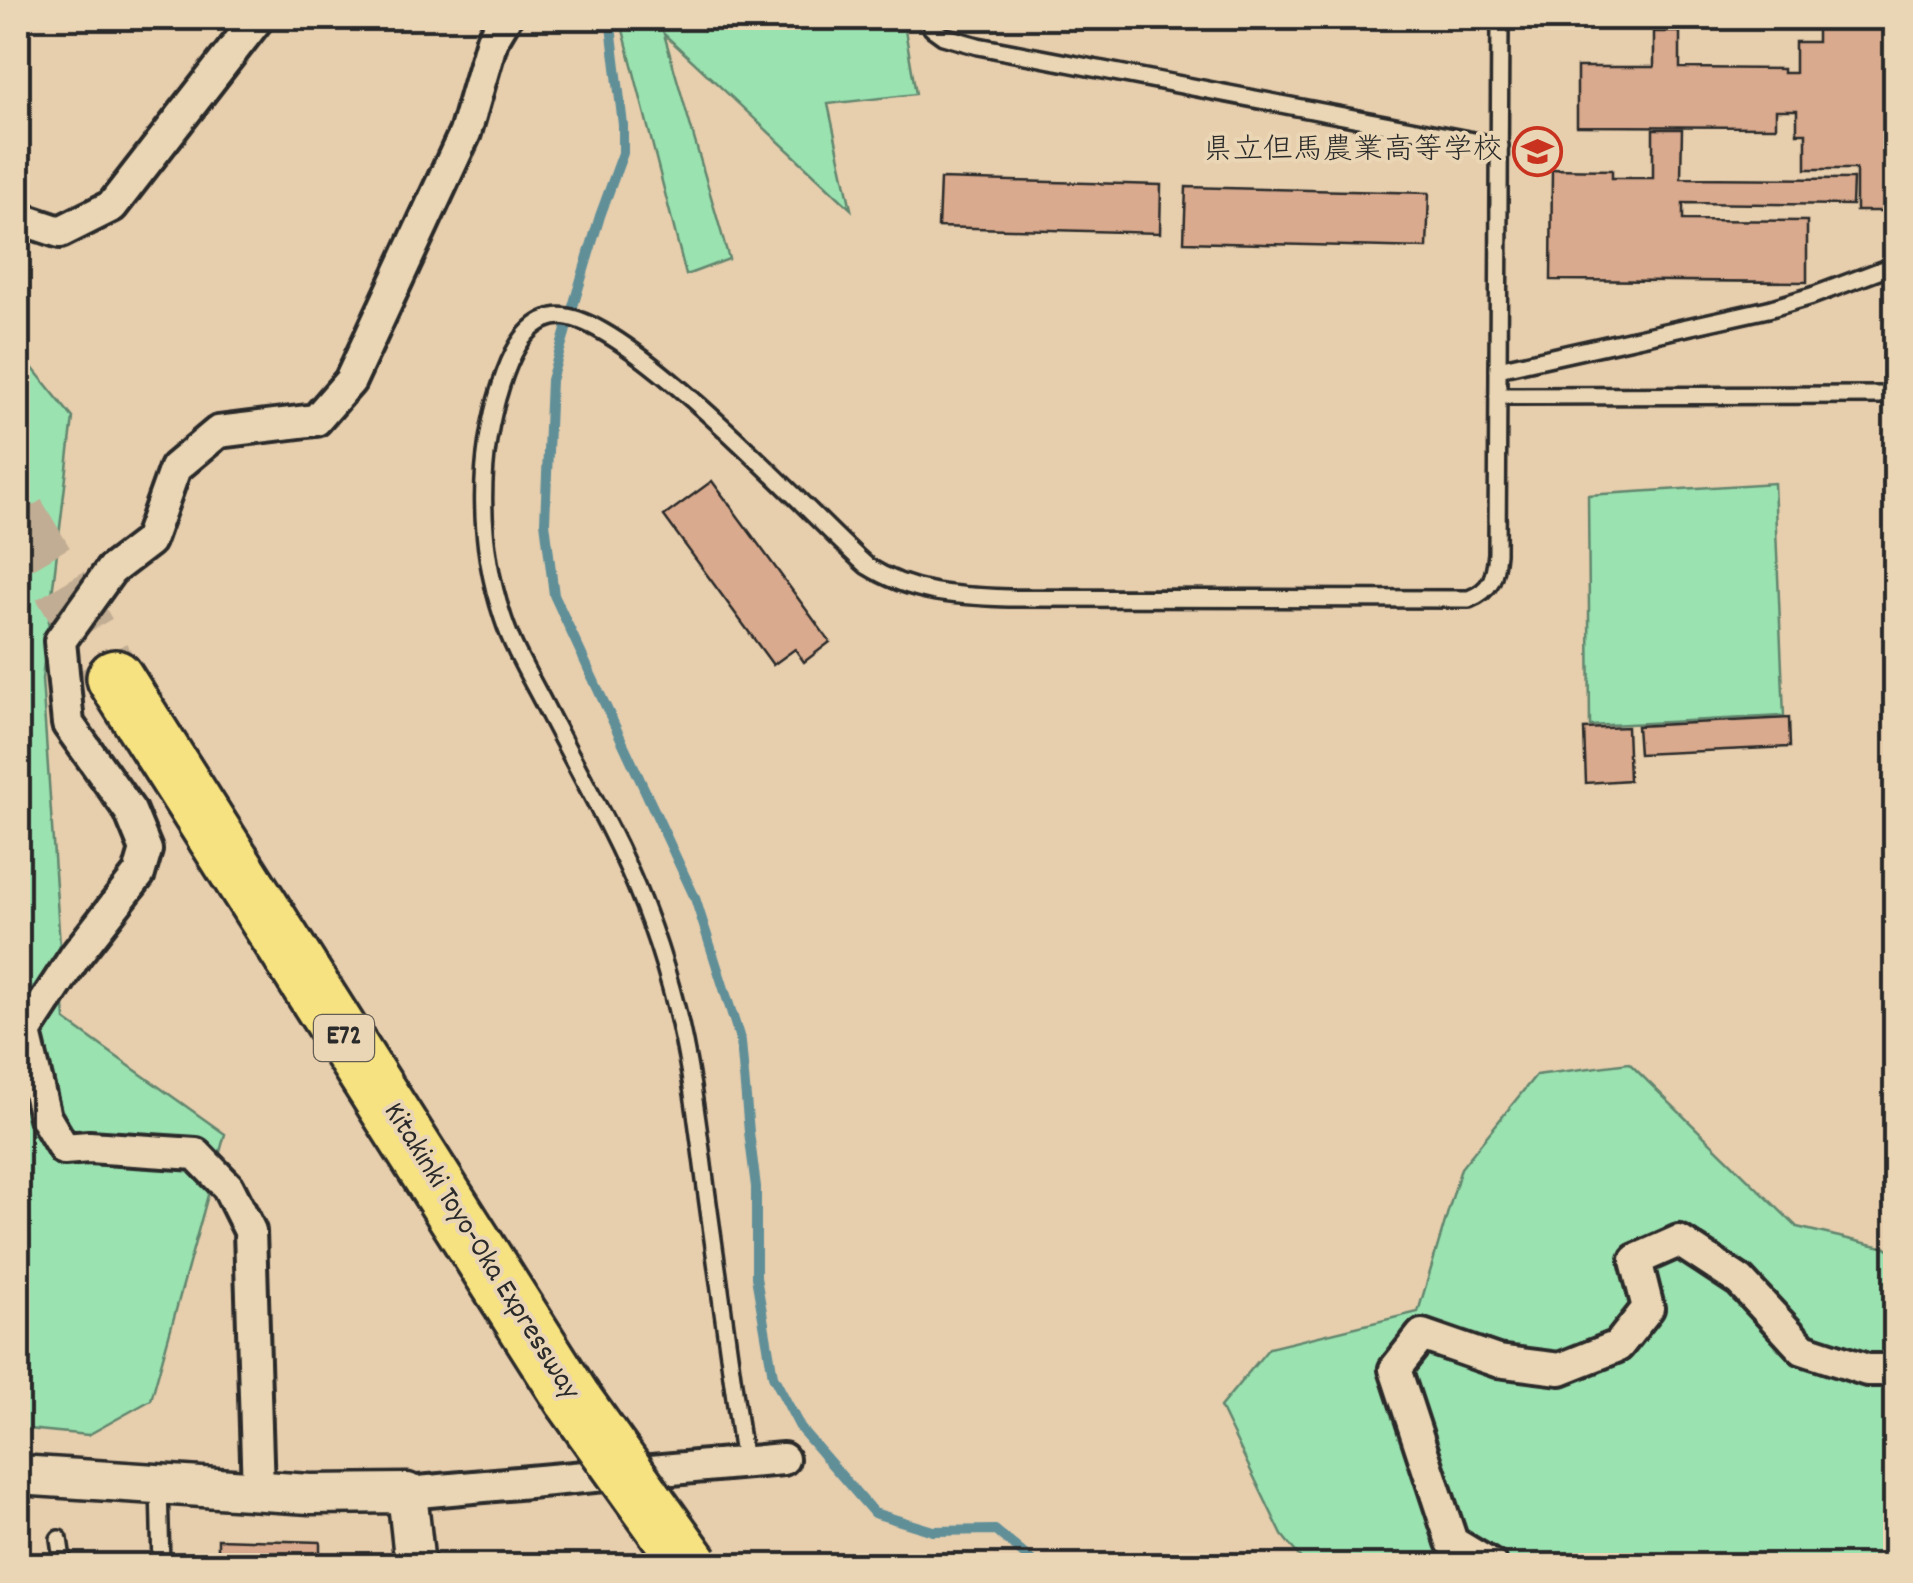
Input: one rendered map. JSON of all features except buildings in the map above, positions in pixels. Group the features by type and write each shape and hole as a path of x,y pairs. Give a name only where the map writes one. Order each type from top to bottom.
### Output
{"highway":[{"name":"Kitakinki Toyo-Oka Expressway","path":"115,678 572,1398 692,1566"}],"street":[{"path":"18,218 60,232 112,206 258,18"},
{"path":"258,1492 250,1231 228,1187 196,1154 64,1149 46,1117 25,1033 76,954 139,874 146,850 130,811 68,724 60,642 111,570 148,541 175,468 218,432 316,420 350,380 465,133 492,40 505,18"},
{"path":"1492,1566 1452,1542 1395,1369 1422,1335 1497,1360 1560,1369 1618,1346 1648,1308 1636,1260 1679,1241 1740,1281 1803,1349 1868,1370 1896,1370"},
{"path":"18,1475 358,1496 783,1459"},
{"path":"407,1493 415,1566"}],"lane":[{"path":"932,18 932,28 943,36 978,46 1500,146"},
{"path":"744,1463 694,1095 672,989 635,884 612,832 518,656 490,576 485,533 486,449 507,368 528,332 541,322 559,316 596,326 688,393 867,566 889,580 916,589 977,596 1456,600 1481,594 1489,587 1496,566 1500,18"},
{"path":"1498,369 1768,309 1892,266"},
{"path":"1498,396 1896,395"},
{"path":"159,1485 160,1566"},
{"path":"59,1539 64,1566"}],"green space":[{"path":"620,18 903,18 916,94 828,104 851,209 664,34 729,259 686,275"},
{"path":"18,350 73,418 42,679 65,1020 225,1134 151,1400 88,1435 18,1428"},
{"path":"1774,483 1784,716 1590,726 1588,495"},
{"path":"1629,1063 1797,1227 1895,1250 1895,1565 1306,1565 1282,1535 1220,1407 1269,1348 1418,1312 1461,1168 1536,1075"}],"waterway":[{"path":"610,18 623,153 551,380 545,522 554,595 695,898 741,1042 756,1187 756,1277 773,1376 801,1429 874,1513 933,1531 995,1530 1038,1566"}],"tunnel":[{"path":"18,514 115,678"}],"place":[{"name":"県立但馬農業高等学校","path":"1538,152"}]}
